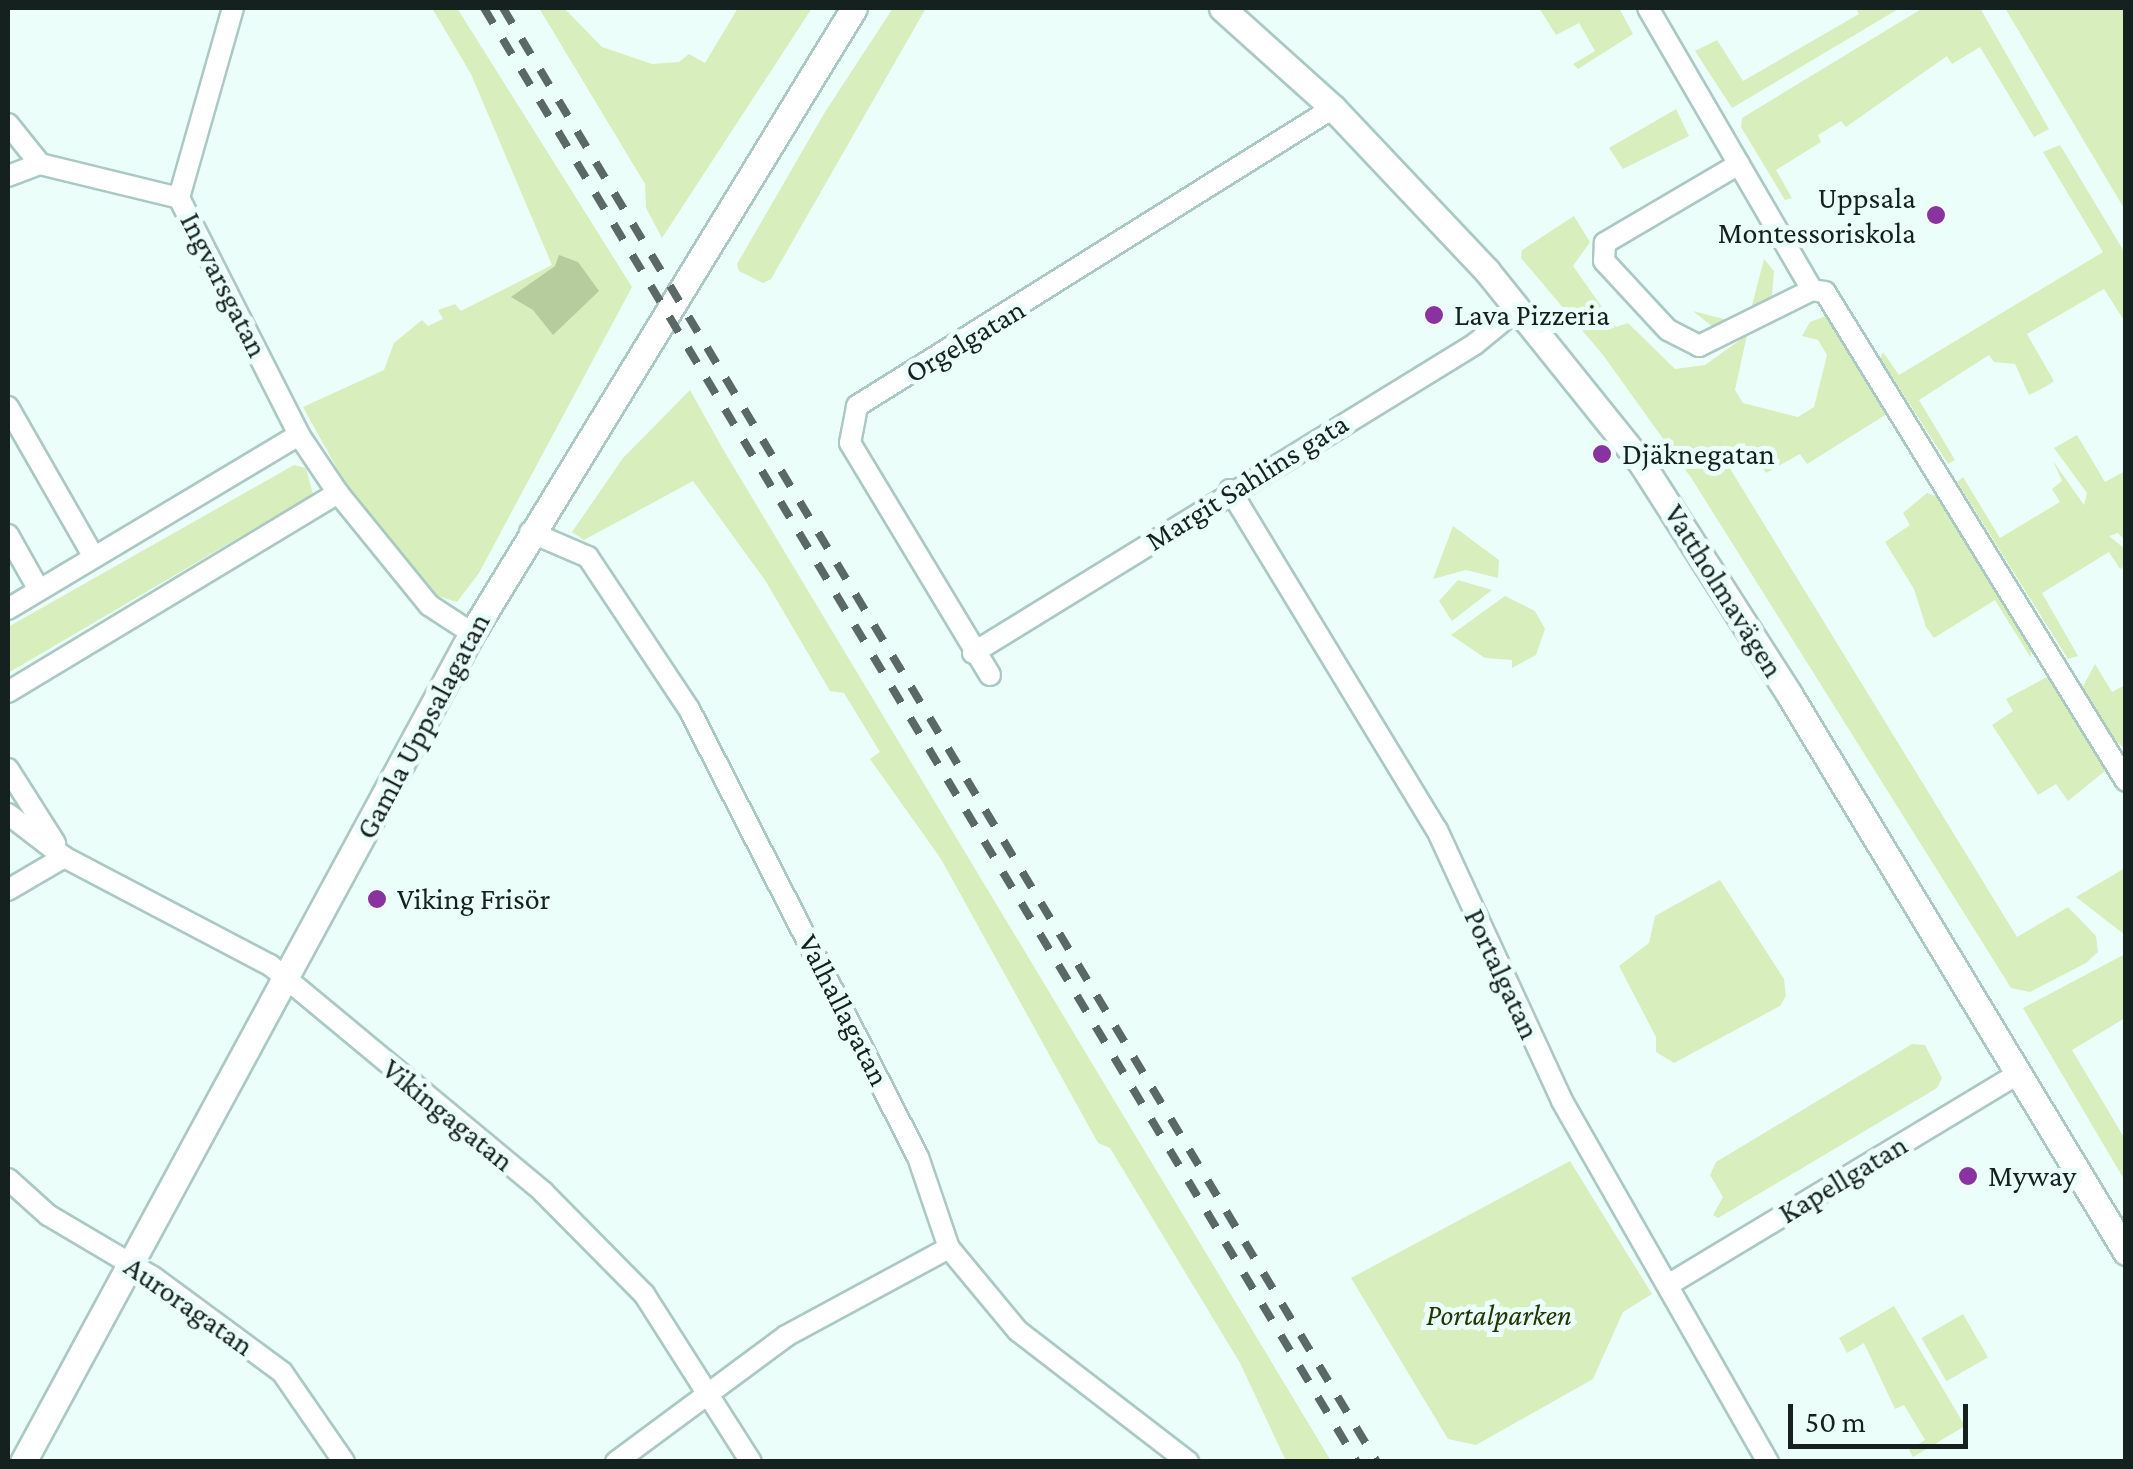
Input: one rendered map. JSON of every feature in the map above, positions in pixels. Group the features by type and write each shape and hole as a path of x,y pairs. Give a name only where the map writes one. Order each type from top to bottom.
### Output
{"street":[{"name":"Ingvarsgatan","path":"234,8 179,198 300,435 338,493 429,605 472,633"},
{"name":"Gamla Uppsalagatan","path":"23,1462 288,980 472,633 530,532 854,8"},
{"name":"Vattholmavägen","path":"1222,8 1332,108 1519,308 1686,530 2126,1252"},
{"path":"1648,8 1812,290"},
{"name":"Orgelgatan","path":"990,674 973,653 850,444 856,406 1332,108"},
{"path":"8,124 40,164"},
{"path":"8,176 40,164 179,198"},
{"path":"1739,164 1605,243 1604,261 1668,330 1700,346 1812,290 1825,292 2126,781"},
{"name":"Margit Sahlins gata","path":"973,653 1230,490 1475,344 1519,308"},
{"path":"8,407 94,558"},
{"path":"8,609 300,435"},
{"name":"Portalgatan","path":"1230,490 1437,830 1562,1102 1768,1462"},
{"path":"8,692 338,493"},
{"name":"Valhallagatan","path":"530,532 588,557 689,709 918,1158 948,1248 1018,1330 1188,1462"},
{"path":"8,534 39,590"},
{"name":"Vikingagatan","path":"8,769 64,857"},
{"name":"Vikingagatan","path":"8,814 64,857 288,980 543,1192 644,1294 750,1462"},
{"path":"8,890 64,857"},
{"name":"Kapellgatan","path":"1668,1285 2019,1073"},
{"name":"Auroragatan","path":"8,1180 48,1215 130,1264 282,1372 344,1462"},
{"path":"616,1462 786,1336 948,1248"}],"green space":[{"path":"432,8 457,8 632,287 479,573 457,602 438,596 350,492 303,407 384,370 394,343 422,320 428,326 443,319 438,310 455,304 461,311 552,265 471,74"},
{"path":"539,8 564,8 602,47 652,64 679,62 689,54 705,63 738,8 812,8 662,238 646,208 645,184"},
{"path":"893,8 926,8 771,279 763,283 739,271 737,264 825,112"},
{"path":"1539,8 1619,8 1633,34 1578,69 1573,64 1595,51 1579,23 1556,35"},
{"path":"1856,8 1900,8 1732,108 1695,51 1717,40 1743,81 1859,14"},
{"path":"1923,8 1980,8 2049,129 2034,137 1980,47 1952,64 1947,56 1846,127 1841,121 1818,135 1821,142 1776,170 1792,198 1785,200 1741,127 1742,118"},
{"path":"2005,8 2125,8 2125,210"},
{"path":"1676,109 1689,136 1623,169 1609,148"},
{"path":"2060,145 2125,253 2125,322 2104,289 2027,334 2054,381 2045,387 2029,395 2015,364 1994,362 1989,355 1919,400 1955,460 1948,464 1880,358 1883,352 1899,375 2103,252 2043,152"},
{"path":"1574,216 1590,242 1573,266 1616,327 1628,323 1675,369 1705,365 1747,335 1735,390 1743,403 1798,417 1814,407 1827,355 1818,340 1802,336 1810,322 1828,315 1890,412 1807,464 1800,454 1766,473 1751,447 1726,462 2017,937 2068,907 2096,936 2098,952 2086,963 2030,992 2011,988 1692,479 1603,355 1521,258 1522,250"},
{"path":"559,255 578,262 599,291 553,335 533,310 511,297 555,266"},
{"path":"1764,259 1774,271 1772,296 1752,317 1718,331 1693,311 1735,322 1750,313"},
{"path":"690,390 1331,1461 1286,1461 1240,1363 1110,1148 1098,1143 941,859 870,759 880,752 844,693 830,691 765,580 693,481 584,540 572,532 623,458"},
{"path":"2077,435 2105,482 2125,471 2125,540 2118,533 2109,536 2125,549 2126,565 2120,569 2109,552 2042,593 2078,656 2068,659 1957,482 1963,477 2000,538 2060,502 2052,489 2062,481 2053,461 2084,505 2087,493 2054,448"},
{"path":"294,465 306,468 313,494 8,673 8,627"},
{"path":"1927,493 1940,498 2031,648 2031,658 1995,600 1934,638 1926,627 1914,589 1885,542 1910,525 1903,513"},
{"path":"1453,526 1499,560 1498,578 1466,570 1433,579"},
{"path":"1458,580 1492,590 1452,621 1439,601"},
{"path":"1505,596 1535,611 1545,629 1536,655 1512,668 1512,660 1485,658 1451,635"},
{"path":"2095,664 2112,692 2125,685 2125,748 2113,740 2082,688"},
{"path":"2049,676 2105,771 2068,801 2056,784 2038,795 1992,725 2013,711 2006,699"},
{"path":"2125,868 2125,935 2076,897"},
{"path":"1720,880 1784,979 1786,996 1780,1006 1674,1063 1656,1052 1656,1037 1619,966 1649,943 1655,916"},
{"path":"2125,954 2125,1018 2072,1050 2125,1139 2125,1181 2023,1008"},
{"path":"1912,1044 1925,1045 1942,1078 1937,1088 1718,1218 1713,1215 1723,1197 1710,1175 1716,1162"},
{"name":"Portalparken","path":"1570,1161 1652,1294 1623,1312 1593,1379 1476,1445 1448,1439 1351,1278"},
{"path":"1894,1306 1965,1426 1913,1457 1909,1450 1925,1440 1904,1405 1895,1409 1864,1343 1847,1353 1839,1338"},
{"path":"1963,1314 1988,1357 1946,1381 1921,1338"}],"railway":[{"path":"484,8 1357,1462"},
{"path":"503,8 1377,1462"}],"place":[{"name":"Uppsala Montessoriskola","path":"1936,215"},
{"name":"Lava Pizzeria","path":"1434,315"},
{"name":"Djäknegatan","path":"1602,454"},
{"name":"Viking Frisör","path":"377,899"},
{"name":"Myway","path":"1968,1176"}]}
